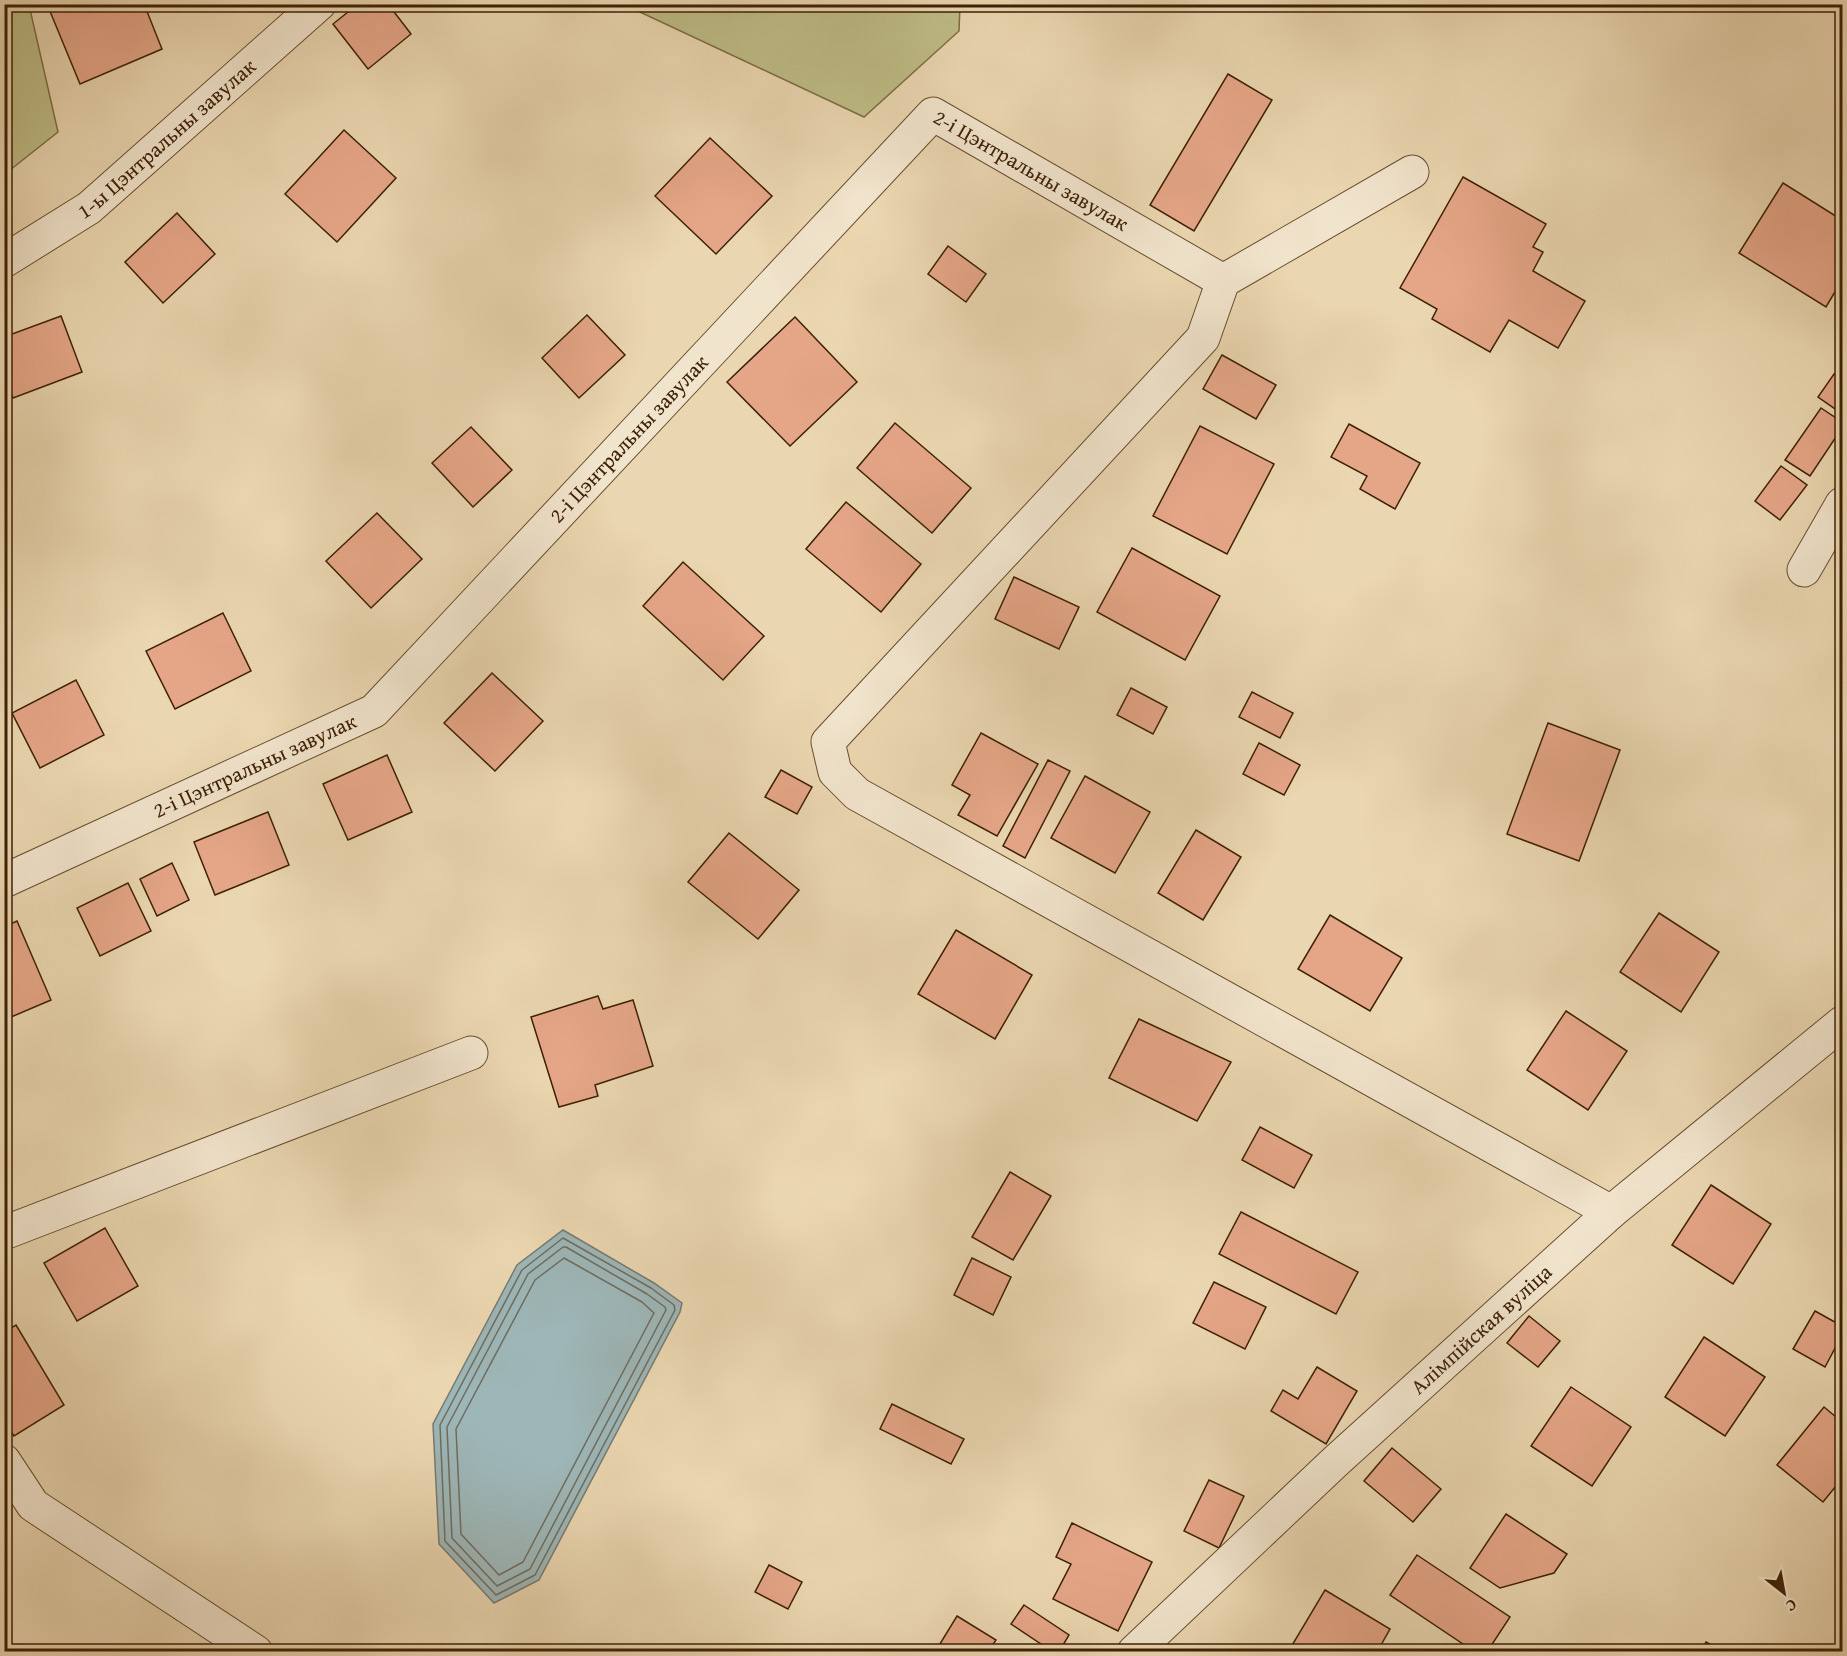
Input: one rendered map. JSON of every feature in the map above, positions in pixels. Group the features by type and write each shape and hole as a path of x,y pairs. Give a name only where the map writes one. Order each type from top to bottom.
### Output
{"street":[{"name":"1-ы Цэнтральны завулак","path":"4,261 89,208 319,4"},
{"name":"2-і Цэнтральны завулак","path":"4,881 374,711 933,114 1223,281"},
{"path":"1412,172 1223,281 1203,339 828,742 835,772 856,794 1611,1212"},
{"path":"1804,570 1842,504"},
{"name":"Алімпійская вуліца","path":"1134,1652 1336,1461 1611,1212 1842,1023"},
{"path":"4,1233 471,1053"},
{"path":"4,1461 33,1506 256,1652"}],"shaded area":[{"path":"5,4 29,5 58,132 5,174"},
{"path":"625,5 960,5 959,31 864,117"}],"water":[{"path":"563,1230 654,1283 682,1303 680,1312 539,1580 494,1603 439,1544 433,1424 517,1265"}],"building":[{"path":"47,4 144,4 162,49 80,84"},
{"path":"358,4 388,4 411,34 368,69 333,24"},
{"path":"1228,74 1272,100 1194,231 1150,205"},
{"path":"344,130 396,178 337,242 285,194"},
{"path":"710,138 772,196 716,254 655,196"},
{"path":"1463,177 1546,224 1533,247 1543,252 1533,271 1585,301 1558,348 1509,320 1490,352 1432,319 1437,309 1400,288"},
{"path":"1783,183 1842,220 1842,280 1826,307 1739,253"},
{"path":"177,213 215,254 163,303 125,262"},
{"path":"948,246 986,274 966,302 928,274"},
{"path":"587,315 625,355 579,398 542,358"},
{"path":"61,316 82,372 13,398 4,376 4,337"},
{"path":"795,317 857,382 790,446 727,382"},
{"path":"1222,355 1276,385 1256,419 1203,389"},
{"path":"1834,374 1842,380 1841,413 1818,397"},
{"path":"1821,408 1842,422 1842,428 1810,476 1785,460"},
{"path":"895,423 971,488 932,533 857,468"},
{"path":"1349,424 1420,463 1395,509 1360,489 1367,476 1331,457"},
{"path":"1200,426 1274,464 1227,554 1153,516"},
{"path":"471,427 512,470 473,507 432,463"},
{"path":"1781,466 1807,485 1780,520 1755,501"},
{"path":"846,502 921,564 881,612 806,549"},
{"path":"377,513 422,559 371,608 326,561"},
{"path":"1132,548 1220,596 1185,660 1097,612"},
{"path":"683,562 764,636 723,680 643,606"},
{"path":"1014,577 1079,607 1059,649 995,619"},
{"path":"223,613 251,671 175,709 146,651"},
{"path":"492,673 543,721 495,771 444,723"},
{"path":"76,680 104,735 40,768 12,713"},
{"path":"1131,688 1167,707 1153,734 1117,715"},
{"path":"1252,692 1293,713 1280,738 1239,717"},
{"path":"1548,723 1620,750 1579,861 1507,834"},
{"path":"981,733 1038,764 997,836 958,815 970,795 952,785"},
{"path":"1259,743 1300,765 1284,795 1243,774"},
{"path":"387,755 412,812 348,840 323,784"},
{"path":"1048,760 1070,771 1025,858 1003,846"},
{"path":"781,770 812,787 797,814 765,797"},
{"path":"1085,776 1150,812 1115,873 1051,838"},
{"path":"268,812 289,865 215,895 194,842"},
{"path":"1196,830 1241,857 1203,920 1158,893"},
{"path":"729,833 799,890 758,939 688,882"},
{"path":"172,863 189,900 157,916 140,879"},
{"path":"128,883 151,931 100,956 77,908"},
{"path":"1659,913 1719,952 1681,1012 1620,972"},
{"path":"1330,915 1402,958 1370,1011 1298,969"},
{"path":"17,921 51,1000 4,1020 4,927"},
{"path":"956,930 1032,975 995,1039 918,994"},
{"path":"598,996 603,1009 633,1000 653,1066 595,1085 598,1096 559,1107 531,1017"},
{"path":"1566,1011 1627,1051 1588,1110 1527,1070"},
{"path":"1139,1019 1231,1062 1197,1121 1109,1078"},
{"path":"1260,1127 1312,1155 1294,1188 1242,1160"},
{"path":"1010,1172 1051,1196 1013,1260 972,1237"},
{"path":"1711,1185 1771,1224 1733,1284 1672,1245"},
{"path":"1241,1212 1358,1272 1336,1314 1219,1254"},
{"path":"105,1228 138,1286 77,1321 44,1263"},
{"path":"972,1258 1011,1277 993,1315 954,1295"},
{"path":"1214,1282 1266,1307 1245,1349 1193,1323"},
{"path":"1815,1311 1842,1326 1842,1335 1825,1367 1793,1349"},
{"path":"1529,1316 1560,1341 1538,1367 1507,1343"},
{"path":"16,1325 64,1405 14,1436 4,1421 4,1332"},
{"path":"1704,1337 1765,1377 1725,1436 1665,1397"},
{"path":"1317,1367 1357,1391 1326,1444 1271,1411 1283,1390 1298,1399"},
{"path":"1571,1387 1631,1427 1592,1486 1531,1446"},
{"path":"892,1404 964,1439 951,1464 880,1429"},
{"path":"1824,1407 1842,1422 1842,1489 1836,1486 1823,1502 1777,1465"},
{"path":"1392,1448 1441,1489 1413,1522 1364,1481"},
{"path":"1209,1480 1244,1496 1219,1548 1184,1531"},
{"path":"1506,1514 1567,1554 1554,1573 1500,1588 1470,1568"},
{"path":"1072,1523 1152,1562 1118,1631 1053,1599 1071,1564 1056,1557"},
{"path":"1417,1555 1510,1617 1487,1652 1475,1652 1390,1595"},
{"path":"769,1565 802,1582 788,1609 755,1592"},
{"path":"1325,1590 1390,1629 1377,1652 1288,1652"},
{"path":"1024,1605 1069,1635 1059,1652 1053,1652 1011,1624"},
{"path":"957,1616 996,1640 988,1652 935,1652"},
{"path":"1706,1642 1724,1652 1701,1652"}]}
